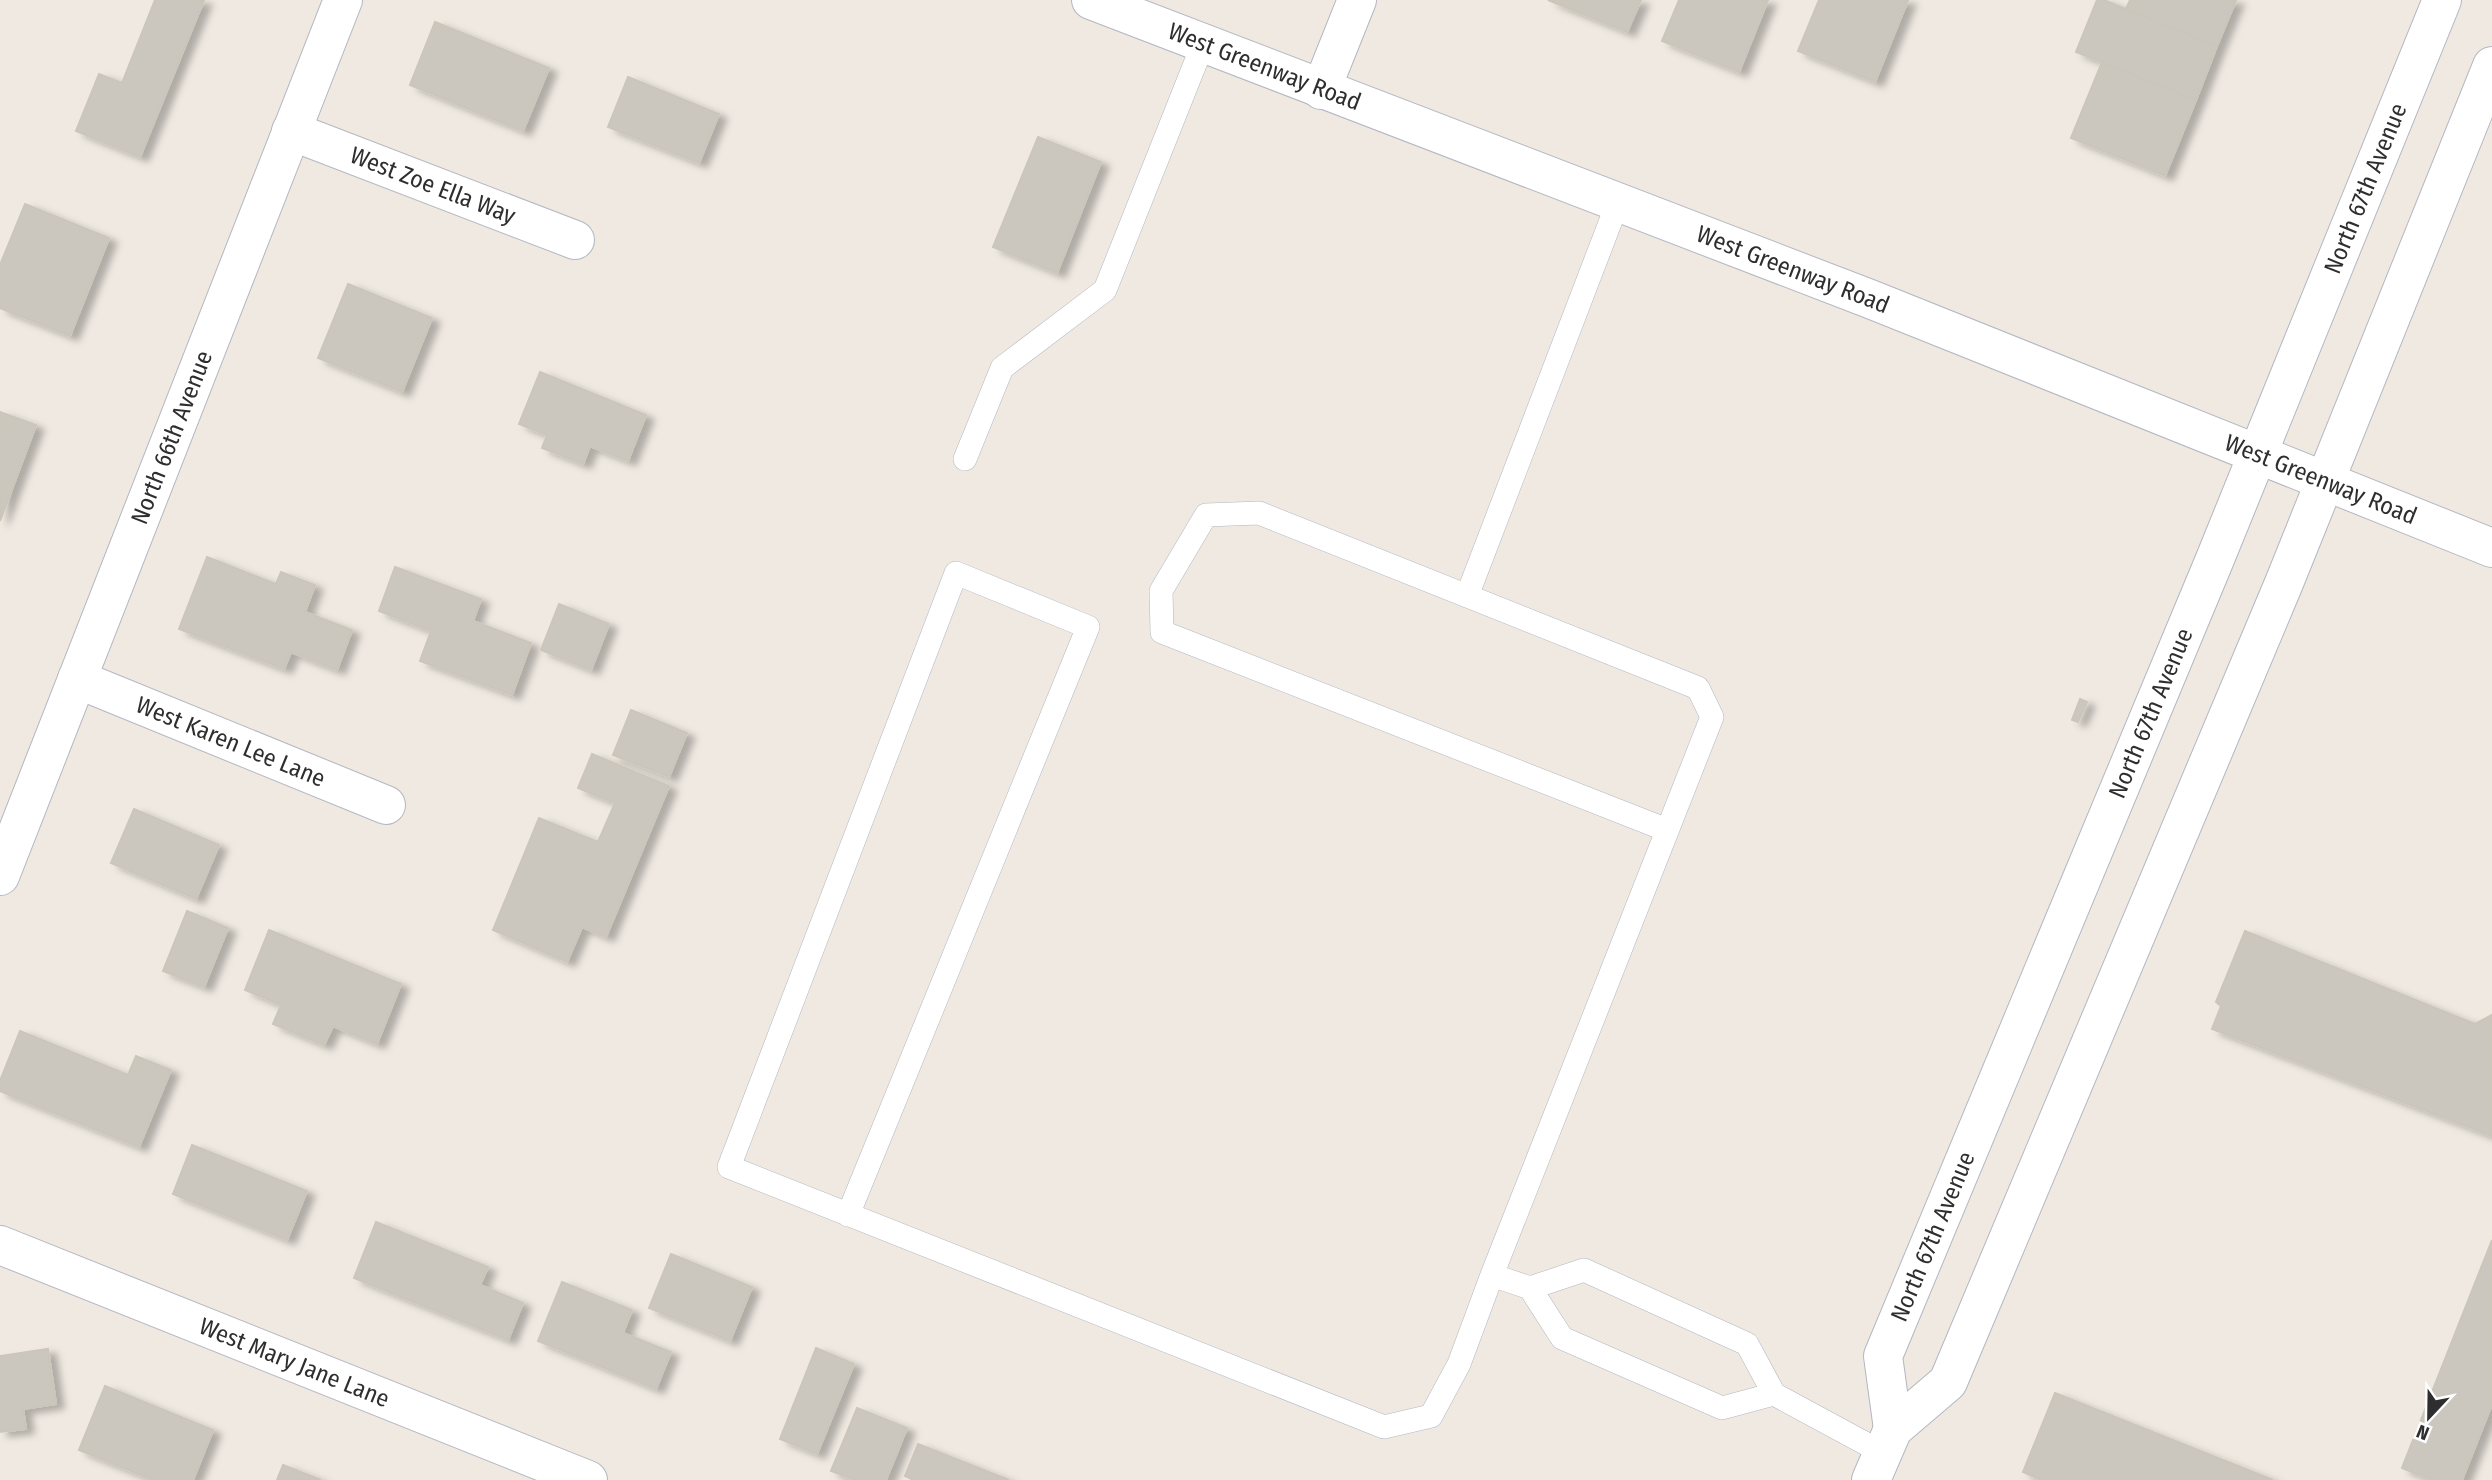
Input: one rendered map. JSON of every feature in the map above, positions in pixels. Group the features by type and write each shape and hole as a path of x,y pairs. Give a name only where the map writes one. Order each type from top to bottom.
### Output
{"main road":[{"name":"North 66th Avenue","path":"0,876 343,0"},
{"name":"West Greenway Road","path":"1091,0 1618,202 2492,548"},
{"path":"1321,90 1357,0"},
{"name":"North 67th Avenue","path":"1882,1454 1884,1356 2442,0"},
{"path":"1882,1454 1948,1382 2284,583 2492,66"},
{"name":"West Zoe Ella Way","path":"291,131 575,240"},
{"name":"West Karen Lee Lane","path":"77,679 386,805"},
{"name":"West Mary Jane Lane","path":"0,1245 588,1480"}],"lane":[{"path":"965,459 1002,368 1104,290 1203,44"},
{"path":"1467,596 1618,202"},
{"path":"848,1215 1088,627 956,573 729,1167 848,1215 1384,1427 1431,1416 1459,1364 1712,717 1698,688 1259,513 1206,515 1161,591 1163,632 1667,830"},
{"path":"1492,1275 1530,1288 1584,1270 1746,1343 1774,1394 1882,1454"},
{"path":"1530,1288 1562,1338 1709,1403 1722,1408 1774,1394"}],"building":[{"path":"155,0 204,0 140,157 76,131 99,74 122,83"},
{"path":"1548,0 1641,0 1627,32"},
{"path":"1679,0 1768,0 1739,72 1662,41"},
{"path":"1819,0 1908,0 1875,82 1798,51"},
{"path":"2097,0 2104,0 2217,46 2196,100 2076,52"},
{"path":"2130,0 2236,0 2217,46 2126,9"},
{"path":"435,22 549,68 523,131 410,85"},
{"path":"2102,62 2196,100 2165,176 2071,138"},
{"path":"628,77 719,114 699,163 608,127"},
{"path":"1038,137 1101,162 1057,273 993,247"},
{"path":"25,204 109,238 70,336 0,308 0,265"},
{"path":"348,284 432,318 402,392 318,358"},
{"path":"540,372 646,415 628,461 590,446 583,464 542,448 547,435 519,424"},
{"path":"0,412 36,425 0,521"},
{"path":"207,557 276,584 281,572 315,585 305,612 352,630 337,670 291,652 284,669 179,629"},
{"path":"395,567 481,599 473,621 531,643 512,695 420,661 431,631 379,611"},
{"path":"559,604 609,624 591,670 541,650"},
{"path":"2080,699 2087,702 2078,722 2072,720"},
{"path":"631,710 687,733 669,777 613,755"},
{"path":"592,754 669,786 606,937 582,927 567,962 493,930 539,818 598,842 615,803 578,788"},
{"path":"134,809 219,845 196,899 111,863"},
{"path":"187,911 228,928 204,987 163,971"},
{"path":"269,930 401,984 377,1044 333,1026 324,1045 273,1024 281,1005 245,990"},
{"path":"2245,931 2475,1024 2492,1015 2492,1136 2212,1029 2221,1006 2216,1002"},
{"path":"20,1031 128,1075 136,1056 171,1070 139,1147 0,1091 0,1081"},
{"path":"192,1145 307,1191 287,1240 173,1194"},
{"path":"376,1222 488,1267 480,1285 523,1303 508,1340 354,1278"},
{"path":"2492,1240 2492,1404 2462,1480 2432,1480 2402,1468"},
{"path":"671,1254 752,1287 730,1341 649,1308"},
{"path":"562,1282 632,1310 623,1333 671,1352 656,1389 538,1341"},
{"path":"816,1348 854,1364 817,1454 780,1439"},
{"path":"48,1349 56,1404 23,1409 26,1429 0,1432 0,1356"},
{"path":"105,1386 213,1430 193,1480 153,1480 79,1450"},
{"path":"2055,1393 2273,1480 2042,1480 2023,1472"},
{"path":"857,1408 907,1428 886,1480 855,1480 831,1471"},
{"path":"918,1444 1009,1480 914,1480 905,1476"},
{"path":"283,1465 321,1480 277,1480"}]}
